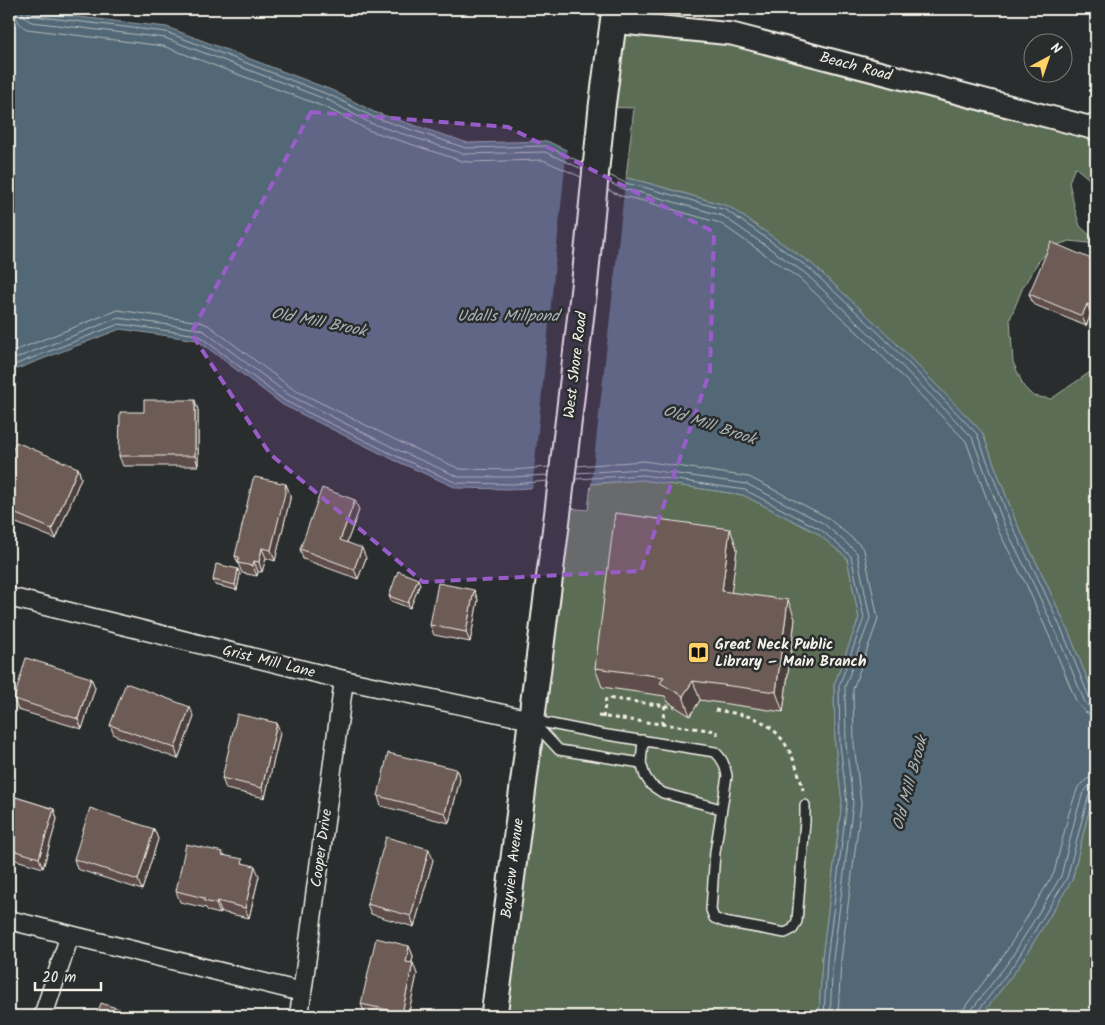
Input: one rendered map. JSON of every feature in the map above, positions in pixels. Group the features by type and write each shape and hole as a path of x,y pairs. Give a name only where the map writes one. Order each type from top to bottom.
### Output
{"main road":[{"name":"West Shore Road","path":"531,720 558,510 585,279 602,107 614,15"},
{"name":"Bayview Avenue","path":"494,1016 531,720"}],"street":[{"name":"Beach Road","path":"614,15 732,34 1096,129"},
{"name":"Grist Mill Lane","path":"9,597 344,680 531,720"},
{"name":"Cooper Drive","path":"298,1016 344,680"},
{"path":"9,920 302,992"},
{"path":"43,1016 70,935"}],"lane":[{"path":"531,720 601,734 715,752 720,757 725,766 726,776 715,852 711,910 714,918 724,922 785,933 793,929 796,921 805,805"},
{"path":"531,720 559,750 641,763"},
{"path":"643,740 641,763 645,776 651,785 663,793 721,809"}],"path":[{"path":"601,734 606,698 675,707"},
{"path":"663,718 665,705"},
{"path":"715,710 741,714 756,719 770,727 781,738 790,751 798,770 804,791 805,805"},
{"path":"595,715 717,731 715,752"}],"highlighted area":[{"path":"311,112 508,127 714,232 710,371 641,571 423,582 270,454 191,333"}],"green space":[{"path":"613,22 732,34 1059,119 1080,136 1096,144 1096,185 1075,167 1069,182 1080,226 1096,241 1096,244 1070,241 1053,246 1038,262 1023,287 1010,319 1013,362 1024,387 1033,396 1051,399 1096,368 1096,701 1069,633 1016,522 982,432 884,331 812,264 728,206 626,178 634,108 602,107"},
{"path":"642,480 743,495 817,533 847,558 859,618 834,685 835,744 842,802 822,958 819,1016 494,1016 558,507 588,510 591,484"},
{"path":"1096,789 1096,1016 981,1016 1019,966 1072,880"}],"water":[{"name":"Udalls Millpond","path":"9,9 167,27 334,91 374,112 468,143 547,141 626,178 728,206 812,264 884,331 982,432 1016,522 1069,633 1096,701 1096,789 1072,880 1019,966 981,1016 819,1016 822,958 842,802 835,744 834,685 859,618 847,558 817,533 743,495 642,480 514,489 457,488 394,460 283,405 197,340 120,329 9,372"}],"pier":[{"path":"567,147 626,175 591,486 532,490"}],"building":[{"path":"1051,242 1096,261 1096,308 1087,304 1082,316 1029,294"},
{"path":"144,400 195,400 195,456 119,456 120,412 144,412"},
{"path":"16,442 78,468 52,529 9,511 9,459"},
{"path":"255,477 286,484 286,489 271,550 262,548 259,562 254,561 253,566 238,563 239,557 235,556"},
{"path":"322,488 355,500 340,540 362,548 354,569 300,549"},
{"name":"Great Neck Public Library – Main Branch","path":"615,513 730,529 722,591 788,600 776,692 693,681 683,696 660,683 664,677 595,668"},
{"path":"216,564 238,569 235,585 213,580"},
{"path":"398,571 418,579 408,603 389,596"},
{"path":"438,583 474,590 466,632 430,625"},
{"path":"26,658 91,678 78,719 14,699"},
{"path":"126,683 190,707 175,748 110,725"},
{"path":"237,714 277,723 262,788 222,778"},
{"path":"388,753 456,769 445,813 378,796"},
{"path":"9,795 54,809 39,858 9,849"},
{"path":"90,808 154,829 138,880 74,859"},
{"path":"386,837 429,849 411,916 367,904"},
{"path":"186,844 223,852 222,855 243,859 242,863 255,866 245,908 217,901 216,904 204,901 204,898 176,891"},
{"path":"376,938 409,946 406,962 413,963 402,1013 361,1004"},
{"path":"101,1003 141,1016 97,1016"}],"place":[{"name":"Great Neck Public Library – Main Branch","path":"699,653"}],"water label":[{"name":"Old Mill Brook","path":"319,321"},
{"name":"Old Mill Brook","path":"710,424"},
{"name":"Old Mill Brook","path":"909,783"}]}
